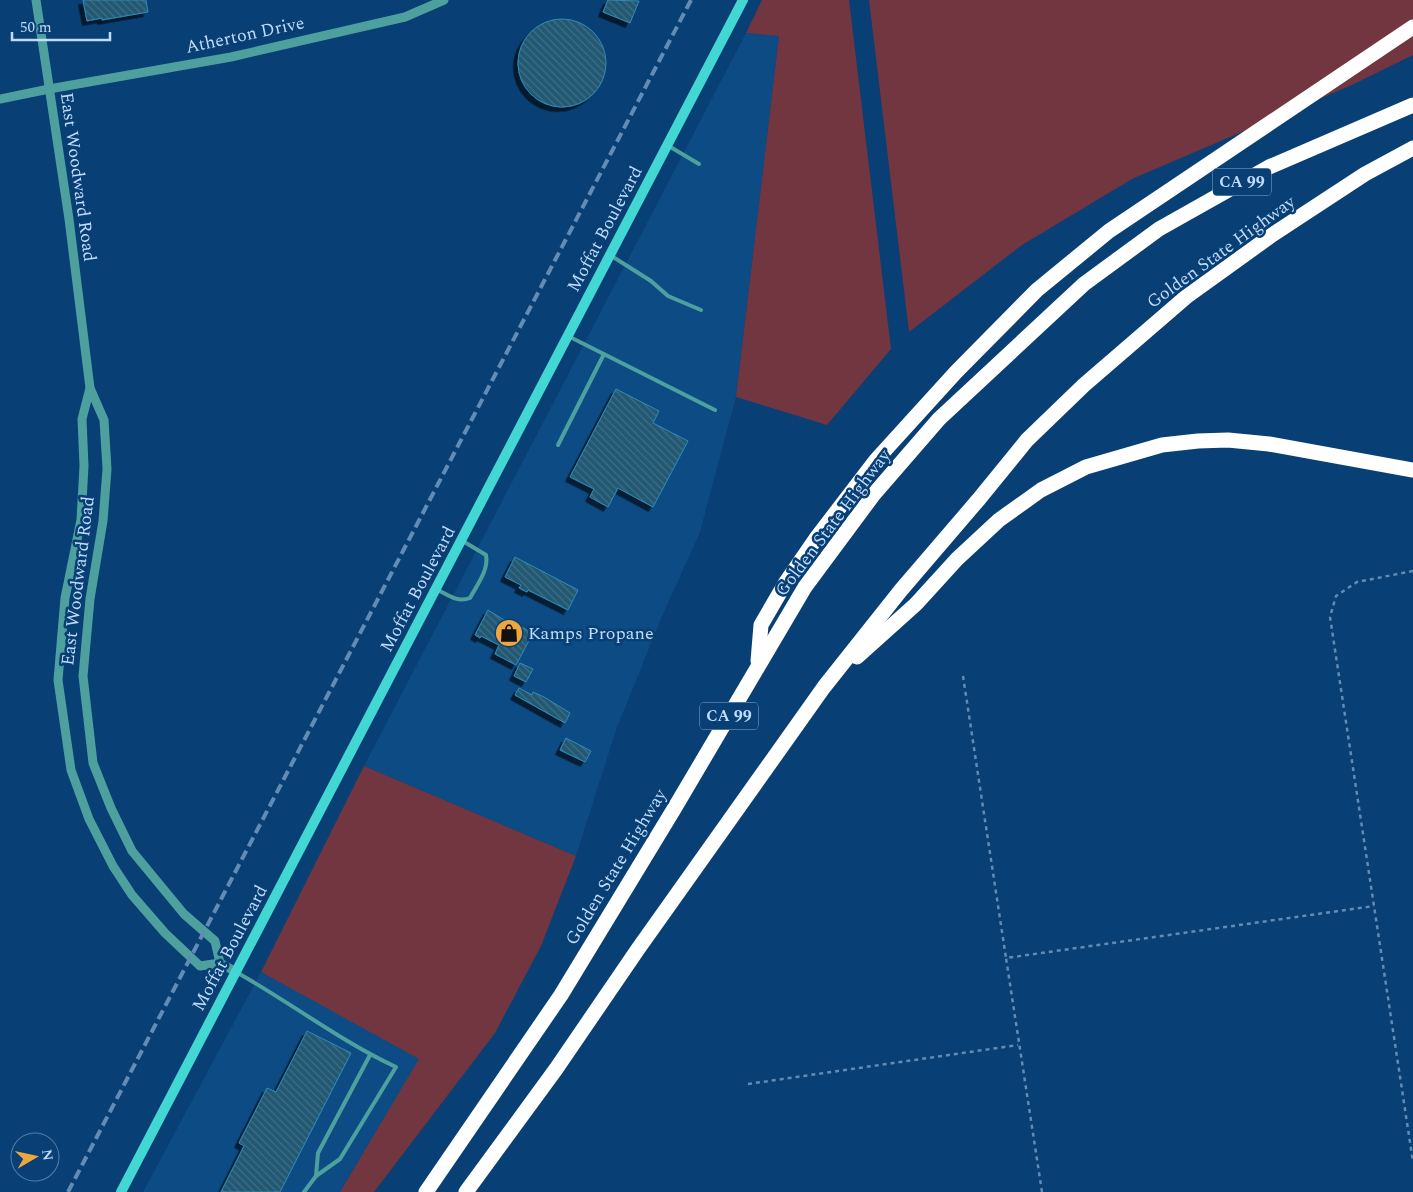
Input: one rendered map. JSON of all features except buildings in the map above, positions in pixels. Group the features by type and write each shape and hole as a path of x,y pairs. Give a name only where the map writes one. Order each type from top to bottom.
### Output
{"highway":[{"path":"758,666 761,625 816,536 876,460 956,372 1037,290 1109,231 1413,28"},
{"name":"Golden State Highway","path":"426,1192 561,995 805,588 874,494 939,419 1084,284 1159,229 1269,166 1413,105"},
{"name":"Golden State Highway","path":"466,1192 556,1069 638,949 824,687 901,590 1027,440 1084,385 1186,297 1310,210 1365,174 1413,148"},
{"path":"824,687 916,604 956,559 999,520 1041,490 1086,466 1162,445 1228,440 1269,444 1413,470"}],"main road":[{"name":"Moffat Boulevard","path":"121,1192 743,0"}],"street":[{"name":"East Woodward Road","path":"36,0 69,219 90,388 104,420 107,469 103,521 90,599 83,676 93,763 111,808 132,851 184,914 215,941 220,963 200,966 165,933 132,895 113,866 90,819 71,770 58,680 66,598 81,520 84,466 82,419 90,388"},
{"name":"Atherton Drive","path":"0,99 49,88 232,57 405,16 444,0"},
{"path":"220,963 236,972"}],"lane":[{"path":"667,145 699,164"},
{"path":"610,255 651,281 668,296 701,310"},
{"path":"568,336 715,410"},
{"path":"558,445 604,354"},
{"path":"436,589 458,601 470,598 485,570 486,556 461,540"},
{"path":"236,972 370,1055 396,1067 340,1159 316,1176 304,1192"},
{"path":"316,1176 318,1153 370,1055"}],"path":[{"path":"1413,571 1357,582 1336,596 1330,617 1413,1162"},
{"path":"962,676 1042,1192"},
{"path":"1006,958 1374,906"},
{"path":"748,1084 1018,1045"}],"shaded area":[{"path":"762,0 849,0 891,349 827,425 736,397 779,36 746,33"},
{"path":"869,0 1413,0 1413,55 1354,84 1132,179 1022,245 909,332"},
{"path":"746,33 779,36 736,397 700,532 660,621 616,730 576,856 364,766"},
{"path":"364,766 576,856 541,946 495,1033 374,1192 340,1192 419,1059 261,972"},
{"path":"261,972 420,1059 340,1192 143,1192"}],"railway":[{"path":"68,1192 691,0"}],"place":[{"name":"Kamps Propane","path":"509,633"}]}
